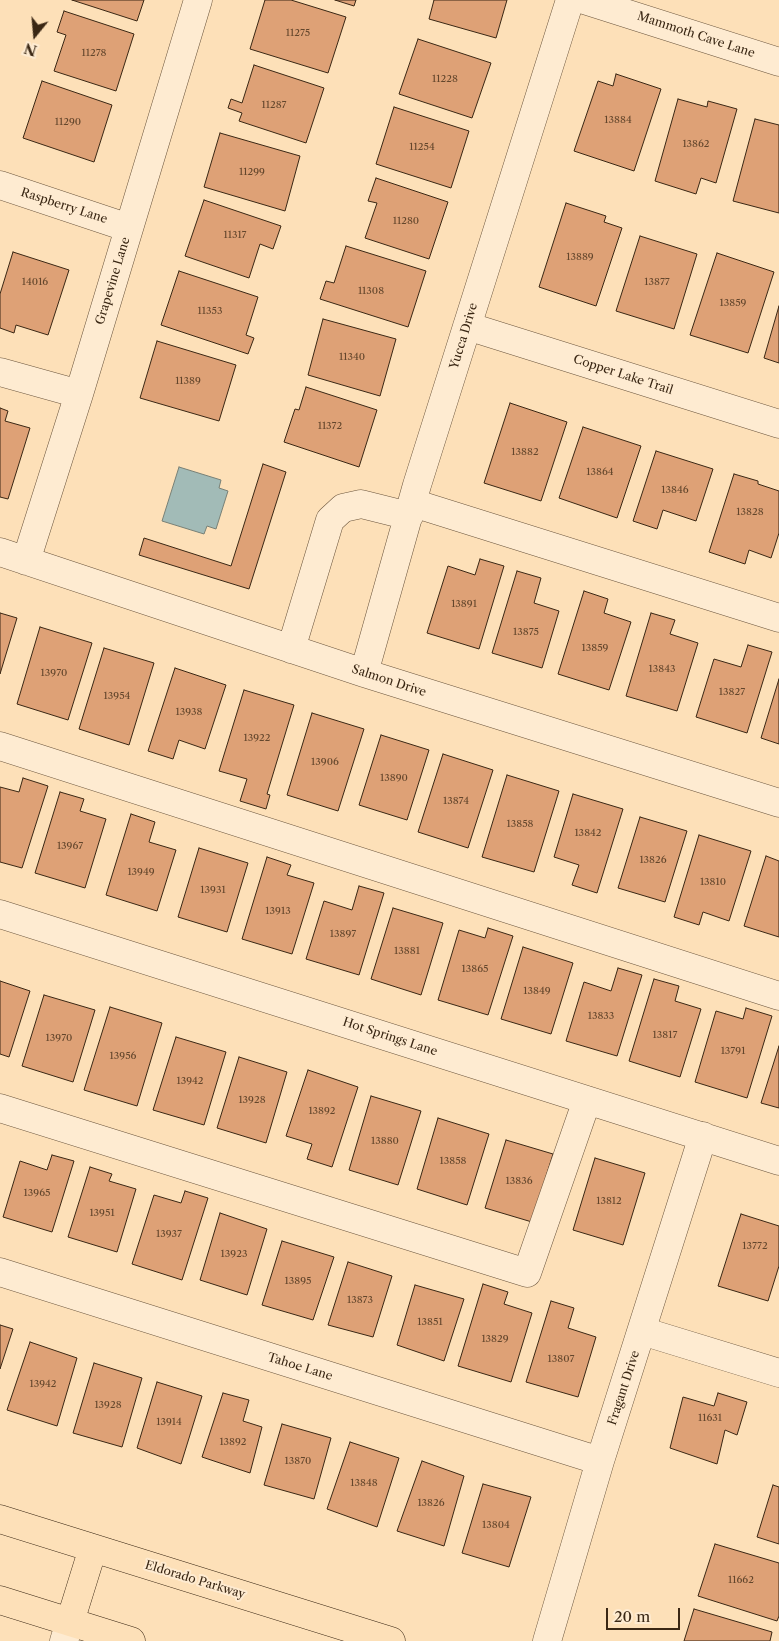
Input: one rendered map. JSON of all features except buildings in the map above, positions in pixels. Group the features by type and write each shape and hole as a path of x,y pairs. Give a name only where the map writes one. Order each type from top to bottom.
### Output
{"main road":[{"name":"Eldorado Parkway","path":"0,1519 391,1641"},
{"path":"67,1631 94,1548"},
{"path":"0,1600 67,1631 131,1641"}],"street":[{"name":"Grapevine Lane","path":"26,561 79,394 198,0"},
{"name":"Yucca Drive","path":"364,673 411,509 467,326 570,0"},
{"name":"Mammoth Cave Lane","path":"584,0 779,62"},
{"name":"Raspberry Lane","path":"0,185 129,228"},
{"name":"Copper Lake Trail","path":"467,326 779,424"},
{"path":"0,372 79,394"},
{"path":"291,649 330,520 343,508 362,504 411,509 779,618"},
{"name":"Salmon Drive","path":"0,552 364,673 779,803"},
{"path":"0,746 779,996"},
{"name":"Hot Springs Lane","path":"0,914 779,1161"},
{"path":"0,1108 527,1273 587,1100"},
{"name":"Fragant Drive","path":"547,1641 600,1461 703,1136"},
{"name":"Tahoe Lane","path":"0,1272 600,1461"},
{"path":"642,1331 779,1373"}],"water":[{"path":"179,467 221,480 219,488 228,491 216,529 207,526 204,534 162,521"}]}
